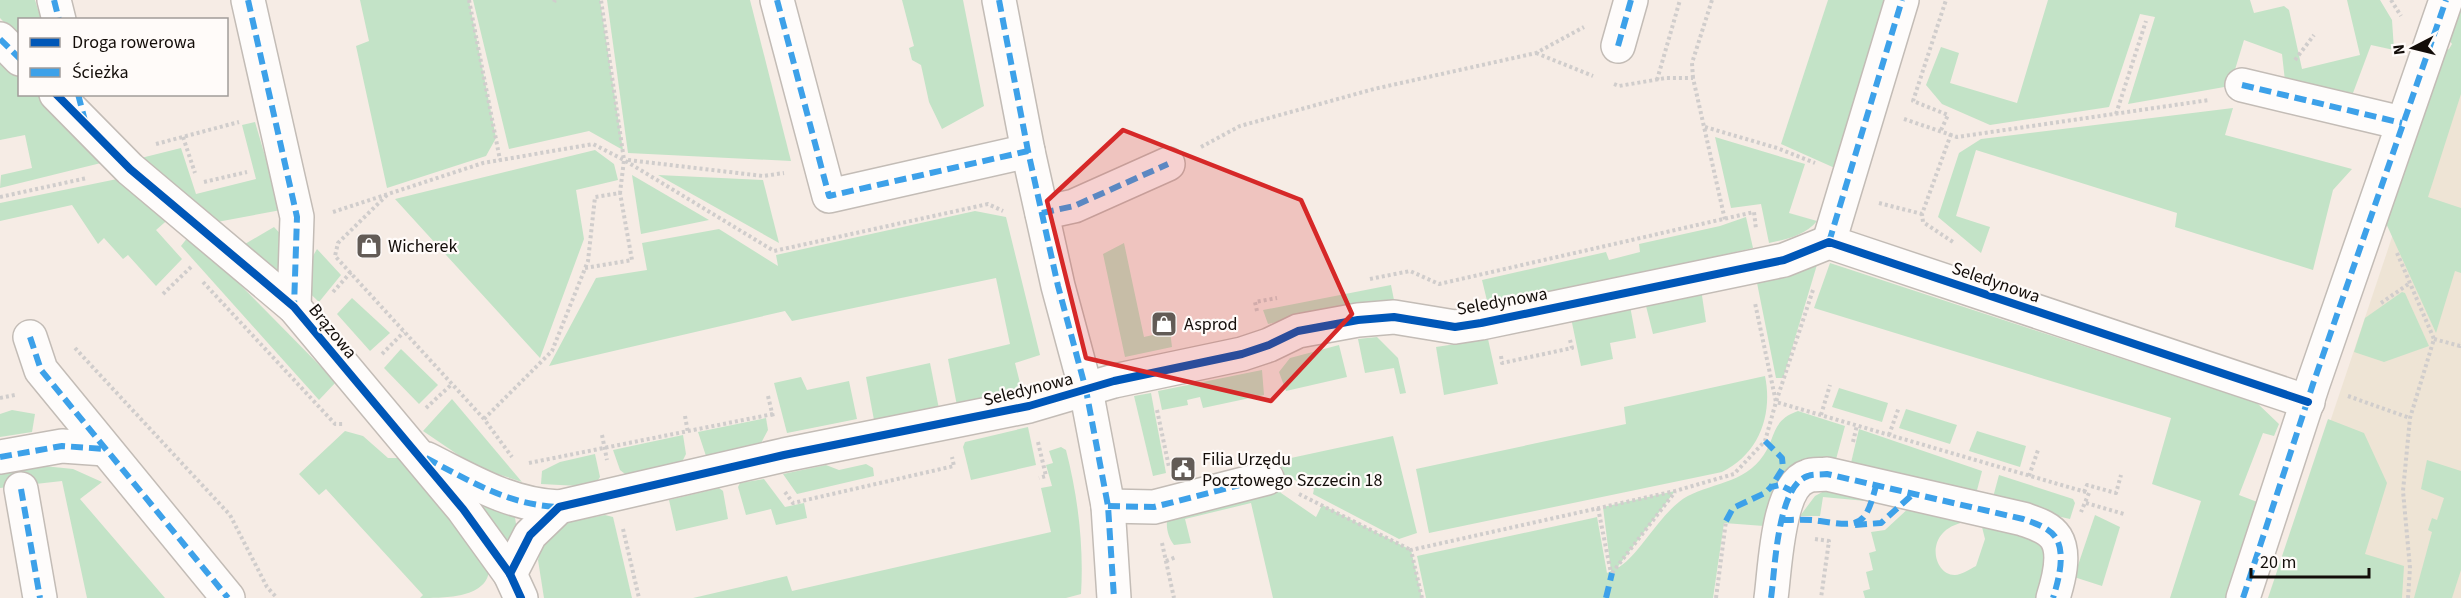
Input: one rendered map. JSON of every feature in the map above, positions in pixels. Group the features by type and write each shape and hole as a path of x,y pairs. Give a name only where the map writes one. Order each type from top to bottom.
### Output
{"street":[{"path":"54,0 58,18"},
{"path":"248,0 297,217 294,307"},
{"path":"777,0 829,196 1028,151"},
{"name":"Seledynowa","path":"999,0 1028,151 1086,390 1108,506 1114,598"},
{"path":"1829,242 1902,0"},
{"path":"2243,598 2323,398 2402,123 2446,0"},
{"path":"0,39 18,57"},
{"path":"2242,85 2402,123"},
{"name":"Brązowa","path":"59,96 82,110 123,162 294,307 463,509 516,586"},
{"path":"1042,213 1074,206 1168,164"},
{"name":"Seledynowa","path":"415,452 490,491 532,506 559,507 784,455 1029,406 1150,374 1242,354 1298,331 1358,320 1394,317 1455,327 1784,260 1829,242 2323,398"},
{"path":"30,338 40,370 228,598"},
{"path":"0,458 62,446 105,449"},
{"path":"1771,598 1783,512 1794,488 1806,476 1827,474 2023,519 2044,528 2056,538 2060,556 2058,584 2053,598"},
{"path":"1108,506 1154,507 1267,478"},
{"path":"21,489 40,598"},
{"path":"516,586 530,535 559,507"}],"path":[{"path":"469,0 500,160"},
{"path":"585,268 632,260 621,193 624,160 601,0"},
{"path":"1656,80 1680,0"},
{"path":"1712,0 1692,63 1693,78 1725,220"},
{"path":"1941,130 1948,115 1914,101 1946,0"},
{"path":"1168,164 1240,126 1374,89 1536,52 1595,21 1625,22"},
{"path":"2116,114 2146,21"},
{"path":"1666,78 1693,78"},
{"path":"1911,121 1957,137 2202,101"},
{"path":"0,197 123,162 183,137 273,113"},
{"path":"236,123 238,133"},
{"path":"1705,127 1776,148"},
{"path":"1951,134 1922,214 1923,222 1959,246"},
{"path":"183,137 198,183 248,174 245,164"},
{"path":"325,214 500,160 593,144 624,160 774,250 988,204 1008,214"},
{"path":"484,419 552,351 585,268 595,197 621,193"},
{"path":"388,194 338,243 335,255 484,419 514,460 529,462"},
{"path":"1875,202 1922,214"},
{"path":"2377,205 2433,339 2410,418 2403,491 2410,568 2408,598"},
{"path":"1438,284 1754,212 1755,219"},
{"path":"1267,478 1411,550 1675,491 1734,474 1765,441 1829,242"},
{"path":"163,294 191,266"},
{"path":"1747,267 1776,402"},
{"path":"210,292 335,424 346,424"},
{"path":"2433,339 2460,346 2461,344"},
{"path":"1150,374 1172,478"},
{"path":"1821,415 1830,385"},
{"path":"552,460 772,414 768,396"},
{"path":"2323,398 2410,418"},
{"path":"1776,402 2084,492 2088,494 2086,502 2124,514"},
{"path":"1889,435 1899,407"},
{"path":"685,416 688,432"},
{"path":"793,503 954,466 945,423"},
{"path":"602,435 605,449"},
{"path":"2029,476 2038,450"},
{"path":"1039,478 1046,476 1042,461"},
{"path":"2084,492 2087,485 2116,493 2121,475"},
{"path":"1598,508 1612,573 1675,491"},
{"path":"615,494 639,598"},
{"path":"1716,598 1726,521"},
{"path":"1821,598 1829,541"},
{"path":"1411,550 1422,598"},
{"path":"1166,561 1176,557"}],"highlighted area":[{"path":"1123,130 1301,200 1352,314 1271,401 1086,358 1047,201"}],"shaded area":[{"path":"2461,76 2461,598 2271,598 2441,91"}],"green space":[{"path":"0,0 35,0 41,18 18,18 18,37 0,18"},
{"path":"360,0 469,0 496,138 486,156 387,188 356,46 369,41"},
{"path":"473,0 600,0 623,150 589,131 509,149"},
{"path":"607,0 750,0 791,161 628,153"},
{"path":"902,0 963,0 984,106 942,129 929,102 921,65 912,60 909,48 914,46"},
{"path":"1828,0 1885,0 1837,169 1781,144"},
{"path":"2048,0 2250,0 2254,13 2284,6 2289,10 2302,69 2360,55 2347,0 2380,0 2392,20 2394,50 2371,45 2353,93 2285,81 2282,54 2244,40 2230,86 2128,104 2155,17 2140,14 2109,107 1990,125 1942,104 1926,85 1941,47 1959,53 1950,83 2017,103"},
{"path":"2461,0 2461,94 2428,197 2461,208 2461,273 2455,271 2436,333 2385,221 2443,51 2449,49 2452,44 2447,37"},
{"path":"0,55 18,73 18,96 41,96 109,161 0,188 1,175 32,168 25,135 0,140"},
{"path":"2233,108 2225,135 2352,169 2333,190 2313,270 2175,227 2177,213 1976,150 1956,216 1990,227 1981,253 1938,217 1959,153 1981,139"},
{"path":"255,122 281,210 217,222 141,158 181,148 196,194 256,179 242,125"},
{"path":"1715,137 1805,164 1789,213 1817,221 1801,233 1769,243 1761,204 1731,208"},
{"path":"595,150 614,164 618,180 576,190 584,239 540,358 395,199"},
{"path":"632,175 709,220 641,234"},
{"path":"658,175 763,180 779,243"},
{"path":"127,177 172,216 156,230 182,259 156,286 128,255 123,259 104,238 98,244 72,205 0,221 0,203"},
{"path":"975,211 1006,217 1040,355 1015,363 1024,399 958,411 948,359 1010,344 996,278 792,321 785,311 549,366 596,278 647,270 642,243 719,229 778,266 776,255"},
{"path":"1746,217 1753,248 1489,309 1482,280 1606,252 1609,260 1640,252 1639,244 1720,226"},
{"path":"274,227 288,242 277,273 245,244"},
{"path":"188,237 201,245 336,382 319,400 181,246"},
{"path":"1124,243 1144,337 1170,331 1172,347 1125,357 1103,254"},
{"path":"317,249 341,275 319,302 298,282"},
{"path":"1819,258 1784,375 1782,378 1776,378 1756,278"},
{"path":"1830,263 2257,403 2279,424 2274,436 2263,433 2239,495 2265,505 2233,598 2170,598 2201,501 2152,484 2171,418 1814,308"},
{"path":"1391,285 1394,300 1268,324 1263,310"},
{"path":"1701,289 1706,322 1653,334 1645,302"},
{"path":"2402,292 2405,293 2429,346 2384,362 2354,352 2365,318"},
{"path":"352,298 390,333 370,351 337,314"},
{"path":"1630,306 1636,338 1610,343 1613,359 1581,366 1571,318"},
{"path":"1377,337 1398,358 1406,393 1400,394 1394,368 1365,373 1358,339"},
{"path":"1488,339 1498,384 1444,395 1436,347"},
{"path":"1339,345 1347,377 1286,391 1279,372 1290,358"},
{"path":"401,349 438,385 419,404 384,368"},
{"path":"930,363 940,414 884,427 874,420 866,377"},
{"path":"1262,370 1264,395 1203,408 1200,397 1187,400 1188,405 1162,410 1158,391"},
{"path":"1765,376 1767,405 1760,432 1745,455 1722,472 1429,533 1416,469 1626,424 1624,407"},
{"path":"801,377 807,390 849,381 857,419 787,433 774,383"},
{"path":"1839,388 1888,403 1882,422 1832,407"},
{"path":"1151,393 1166,473 1153,476 1134,396"},
{"path":"452,399 522,482 476,467 423,431"},
{"path":"1906,409 1957,425 1950,444 1899,428"},
{"path":"12,410 35,414 32,432 0,437 0,414"},
{"path":"1798,411 1845,426 1835,463 1805,463 1796,465 1782,474 1773,490 1764,526 1724,523 1713,598 1426,598 1417,556 1597,517 1607,573 1611,571 1603,507 1675,491 1616,569 1631,557 1679,502 1751,469 1765,453 1782,420"},
{"path":"766,418 768,430 759,447 707,459 698,432"},
{"path":"2328,419 2364,433 2387,483 2365,554 2404,566 2402,598 2268,598"},
{"path":"1028,427 1036,465 971,480 963,447 965,442"},
{"path":"1859,429 1982,471 1975,498 1850,467"},
{"path":"345,431 363,436 388,458 412,458 489,566 488,577 483,584 465,594 442,598 420,598 423,595 326,489 319,495 299,474"},
{"path":"1977,431 2026,446 2020,467 1969,451"},
{"path":"683,435 686,454 681,464 629,477 620,470 613,450"},
{"path":"1393,436 1417,533 1399,539 1313,494 1314,489 1284,475 1283,469 1270,470 1268,463"},
{"path":"1061,447 1066,450 1077,504 1082,558 1081,594 1066,598 693,598 787,576 792,591 1051,532 1041,488 1052,486 1046,465 1053,463 1049,451"},
{"path":"595,454 600,477 596,483 579,486 541,484 542,471 560,462"},
{"path":"2427,460 2461,471 2461,570 2452,598 2414,598 2432,532 2428,530 2432,518 2437,520 2444,498 2421,489"},
{"path":"866,464 873,468 874,476 797,494 783,474 826,465 839,470"},
{"path":"44,466 73,469 102,482 80,499 165,598 87,598 62,481 0,488 0,471"},
{"path":"1999,475 2073,499 2075,503 2070,519 1992,501"},
{"path":"764,479 785,507 804,503 807,518 776,525 771,509 746,515 738,487 740,483"},
{"path":"719,488 723,491 728,519 676,531 669,500"},
{"path":"1280,489 1281,493 1316,517 1322,505 1411,550 1422,598 1273,598 1251,503 1185,519 1191,543 1174,545 1170,538 1167,527 1168,516"},
{"path":"1826,490 1868,493 1866,501 1823,497 1820,516 1800,516 1815,496"},
{"path":"469,497 513,503 518,538 508,544"},
{"path":"1911,506 1965,522 1951,527 1942,534 1937,543 1937,561 1947,573 1955,575 1976,566 1985,539 1980,519 2036,535 2046,554 2039,598 1865,598 1863,591 1870,589 1866,572 1873,570 1869,553 1876,551 1871,532 1885,530"},
{"path":"605,515 613,517 632,598 544,598 538,560 542,546 567,522"},
{"path":"2095,515 2120,527 2102,586 2074,577"}],"marked path":[{"path":"54,0 58,18"},
{"path":"248,0 297,217 294,307"},
{"path":"777,0 829,196 1028,151"},
{"path":"999,0 1028,151 1058,286 1086,390 1108,506 1114,598"},
{"path":"1618,46 1631,0"},
{"path":"1829,242 1902,0"},
{"path":"2243,598 2313,384 2446,0"},
{"path":"0,39 18,57"},
{"path":"2242,85 2402,123"},
{"path":"79,96 85,121"},
{"path":"1042,213 1074,206 1168,164"},
{"path":"30,337 41,370 228,598"},
{"path":"1765,441 1782,458 1783,468 1771,487"},
{"path":"0,457 62,446 105,449"},
{"path":"426,458 506,497 559,507"},
{"path":"1771,598 1779,530 1790,495 1798,483 1808,476 1827,474 2023,519 2045,528 2056,538 2061,560 2053,598"},
{"path":"1108,506 1154,507 1267,478"},
{"path":"1726,521 1733,508 1765,493 1771,487 1780,485 1792,491"},
{"path":"1782,520 1810,520 1844,524 1859,521 1868,510 1876,486"},
{"path":"21,489 40,598"},
{"path":"1855,525 1881,523 1913,494"},
{"path":"1606,598 1612,573"}],"cycle path":[{"path":"58,96 130,169 294,307 463,509 510,574 521,598"},
{"path":"510,574 530,535 559,507 784,455 1029,406 1114,381 1242,354 1269,345 1298,331 1358,320 1394,317 1455,327 1481,323 1784,260 1829,242 2308,402"}],"place":[{"name":"Wicherek","path":"369,246"},
{"name":"Asprod","path":"1164,324"},
{"name":"Filia Urzędu Pocztowego Szczecin 18","path":"1183,469"}]}
